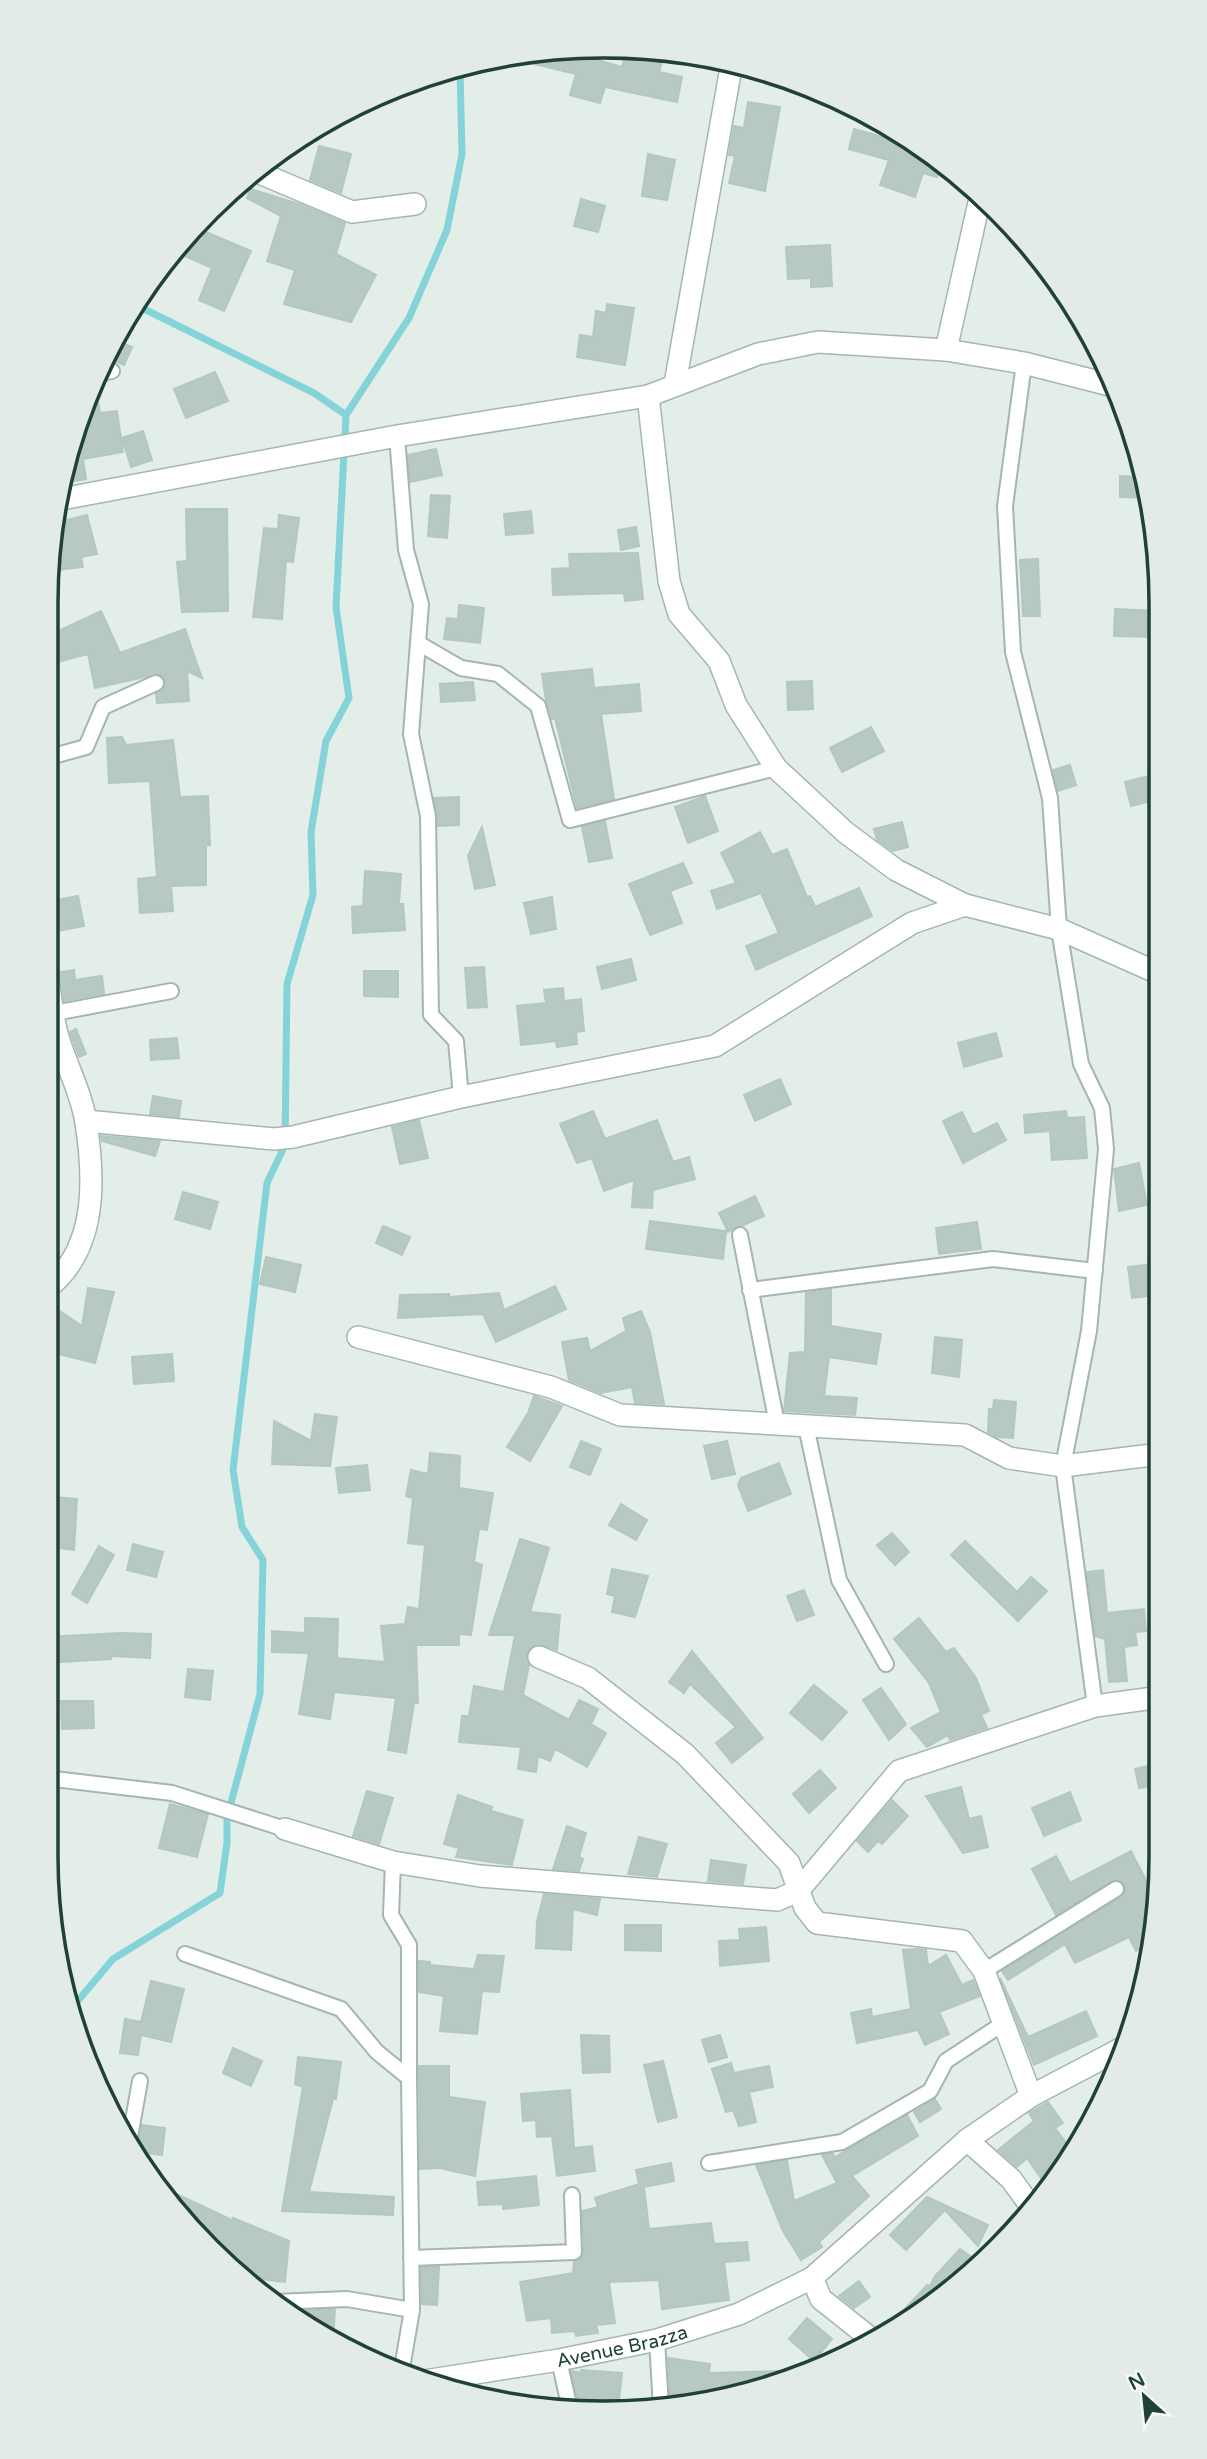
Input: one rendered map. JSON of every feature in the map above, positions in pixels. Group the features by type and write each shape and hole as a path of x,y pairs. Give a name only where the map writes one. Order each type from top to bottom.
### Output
{"street":[{"path":"675,384 730,73"},
{"path":"266,175 352,212 415,204"},
{"path":"946,349 979,208"},
{"path":"68,498 397,436 649,396 758,354 818,342 946,349 1024,363 1103,383"},
{"path":"649,396 669,581 679,614 719,661 736,705 776,768 845,832 896,870 965,905 1059,929 1149,969"},
{"path":"86,1121 283,1138 461,1097 715,1045 912,923 965,905"},
{"path":"58,1042 86,1121 92,1198 84,1238 58,1280"},
{"path":"358,1337 551,1387 620,1415 965,1435 1009,1458 1063,1466 1149,1455"},
{"path":"539,1657 587,1678 685,1754 789,1863 805,1908 817,1923 962,1941 985,1971 1031,2096"},
{"path":"285,1829 393,1862 480,1877 777,1900 799,1891 899,1771 1095,1706 1149,1699"},
{"name":"Avenue Brazza","path":"462,2383 657,2340 739,2314 812,2278 967,2140 1031,2096 1112,2053"},
{"path":"967,2140 1011,2179 1026,2200"},
{"path":"812,2278 821,2299 865,2334"}],"lane":[{"path":"1024,363 1004,506 1013,652 1050,797 1059,929 1080,1064 1102,1108 1106,1149 1089,1331 1063,1466 1095,1706"},
{"path":"397,436 406,550 421,604 411,734 428,816 431,1015 456,1041 461,1097"},
{"path":"418,643 461,668 498,674 538,706 570,820 776,768"},
{"path":"58,755 86,747 103,707 156,683"},
{"path":"58,1026 171,991"},
{"path":"740,1235 777,1424"},
{"path":"750,1290 993,1259 1095,1271"},
{"path":"807,1426 839,1580 886,1664"},
{"path":"58,1779 172,1793 285,1829"},
{"path":"393,1862 391,1914 409,1945 412,2310 403,2363"},
{"path":"985,1971 1116,1889"},
{"path":"185,1954 341,2009 377,2052 409,2078"},
{"path":"709,2164 842,2143 930,2091 946,2061 1004,2023"},
{"path":"131,2129 140,2081"},
{"path":"411,2258 575,2252 572,2195"},
{"path":"289,2301 347,2299 412,2310"},
{"path":"657,2340 660,2398"},
{"path":"559,2360 568,2400"}],"building":[{"path":"592,58 622,67 625,59 662,61 659,72 682,77 677,102 605,87 600,103 570,95 576,74 528,63"},
{"path":"748,102 780,107 765,191 729,183 735,156 729,155 734,126 744,128"},
{"path":"854,129 888,138 938,173 937,177 923,173 915,197 880,185 889,160 849,149"},
{"path":"319,146 351,154 341,193 310,180"},
{"path":"648,154 675,160 667,200 642,196"},
{"path":"251,189 299,204 345,223 336,254 376,275 351,322 284,304 295,270 267,261 281,216 247,198"},
{"path":"581,199 605,206 598,232 574,226"},
{"path":"205,232 251,251 224,311 199,300 212,268 184,255"},
{"path":"830,245 832,286 811,287 811,278 788,279 786,247"},
{"path":"607,304 634,308 625,365 577,357 580,335 593,337 596,311 606,313"},
{"path":"124,344 132,347 124,365 115,361"},
{"path":"215,372 228,401 186,418 174,389"},
{"path":"98,399 100,413 117,411 123,452 83,459 86,479 72,482"},
{"path":"143,431 152,460 131,467 122,438"},
{"path":"436,449 442,475 410,482 408,455"},
{"path":"1120,476 1134,477 1139,498 1120,497"},
{"path":"431,495 450,496 447,538 428,536"},
{"path":"186,509 227,509 228,611 182,612 177,562 187,561"},
{"path":"531,511 533,533 506,535 504,514"},
{"path":"87,515 97,554 81,557 83,567 59,570 64,521"},
{"path":"279,515 299,518 293,562 286,561 282,619 253,617 264,528 278,529"},
{"path":"636,527 639,546 621,550 618,530"},
{"path":"638,553 643,599 625,601 624,593 553,595 552,569 570,568 569,554"},
{"path":"1038,559 1040,616 1023,616 1020,560"},
{"path":"459,605 484,608 480,643 444,639 447,618 458,619"},
{"path":"1115,609 1149,611 1149,637 1114,636"},
{"path":"101,611 120,653 185,629 202,678 187,671 189,701 157,703 156,693 166,683 158,674 95,688 88,654 58,662 58,631"},
{"path":"592,669 594,688 639,684 641,711 601,714 614,799 577,808 555,718 552,719 546,701 542,674"},
{"path":"812,681 813,709 788,710 787,682"},
{"path":"473,682 475,700 441,702 440,684"},
{"path":"871,727 884,751 842,772 830,748"},
{"path":"122,737 126,745 173,740 180,797 208,796 210,845 206,846 206,885 171,886 173,911 140,913 138,879 157,877 150,781 109,783 107,738"},
{"path":"1070,765 1076,785 1058,791 1053,770"},
{"path":"1149,776 1149,802 1131,806 1125,782"},
{"path":"705,796 718,831 688,843 675,807"},
{"path":"459,797 459,825 438,826 434,798"},
{"path":"605,821 612,858 589,862 582,827"},
{"path":"902,822 908,847 893,851 877,840 874,829"},
{"path":"482,827 495,885 475,889 468,856"},
{"path":"760,832 772,855 787,849 807,897 810,896 815,907 859,888 872,916 756,970 746,946 779,933 761,893 717,909 711,891 736,883 721,853"},
{"path":"683,863 692,883 670,891 682,923 650,935 629,884"},
{"path":"365,871 401,874 399,904 403,904 405,930 353,933 352,907 363,906"},
{"path":"78,896 84,926 58,931 58,900"},
{"path":"552,897 556,929 531,934 524,903"},
{"path":"631,959 636,980 602,989 597,967"},
{"path":"484,967 487,1007 468,1008 465,968"},
{"path":"74,970 75,980 102,976 104,994 64,1001 61,972"},
{"path":"364,971 398,971 398,997 364,996"},
{"path":"563,988 564,1001 581,999 584,1031 576,1032 577,1044 557,1047 556,1041 521,1045 517,1006 546,1003 544,990"},
{"path":"76,1029 86,1054 79,1057 70,1032"},
{"path":"996,1033 1002,1056 964,1067 958,1043"},
{"path":"177,1038 179,1058 151,1060 150,1040"},
{"path":"780,1079 791,1104 755,1121 744,1095"},
{"path":"153,1096 181,1101 179,1117 150,1114"},
{"path":"593,1111 605,1139 657,1120 673,1162 689,1157 695,1179 653,1190 652,1208 632,1207 634,1180 604,1191 592,1158 577,1163 560,1124"},
{"path":"1066,1111 1067,1118 1084,1117 1087,1158 1052,1160 1050,1131 1025,1133 1024,1115"},
{"path":"962,1112 973,1135 997,1123 1006,1140 963,1163 943,1121"},
{"path":"419,1120 428,1158 400,1164 392,1127"},
{"path":"101,1136 160,1141 155,1156 102,1141"},
{"path":"1139,1163 1147,1205 1119,1211 1114,1169"},
{"path":"183,1192 218,1202 210,1229 175,1219"},
{"path":"755,1196 764,1216 728,1232 719,1213"},
{"path":"650,1221 726,1231 723,1259 646,1249"},
{"path":"977,1222 981,1249 939,1254 936,1228"},
{"path":"383,1226 410,1237 402,1255 376,1243"},
{"path":"266,1257 301,1265 295,1292 260,1284"},
{"path":"1149,1264 1149,1296 1132,1298 1128,1267"},
{"path":"555,1286 566,1309 496,1342 483,1314 398,1318 400,1295 449,1294 449,1297 499,1293 504,1310"},
{"path":"88,1288 114,1292 95,1363 58,1354 58,1310 82,1326"},
{"path":"831,1289 831,1326 881,1334 876,1364 829,1357 824,1396 857,1398 855,1415 784,1411 790,1353 805,1352 806,1293"},
{"path":"641,1311 650,1332 664,1404 635,1403 632,1387 601,1393 569,1380 562,1342 587,1338 590,1351 626,1331 623,1318"},
{"path":"935,1337 962,1340 959,1377 932,1373"},
{"path":"172,1354 174,1381 134,1384 132,1357"},
{"path":"534,1396 562,1406 530,1461 507,1447 528,1413"},
{"path":"994,1400 1016,1402 1013,1438 997,1437 988,1432 989,1409 993,1409"},
{"path":"315,1414 337,1417 330,1466 272,1464 274,1421 311,1441"},
{"path":"581,1441 601,1449 590,1475 570,1467"},
{"path":"727,1441 735,1474 712,1479 704,1446"},
{"path":"430,1453 460,1456 459,1488 493,1493 487,1530 479,1529 474,1562 482,1565 471,1635 459,1634 459,1645 416,1645 418,1703 414,1703 406,1753 388,1750 396,1698 334,1692 330,1719 299,1714 309,1653 272,1652 272,1631 305,1633 305,1618 338,1619 337,1658 385,1662 381,1626 405,1624 408,1607 419,1609 425,1545 408,1543 413,1498 406,1496 411,1470 428,1474"},
{"path":"779,1463 791,1494 748,1511 738,1485 741,1478"},
{"path":"367,1465 370,1490 339,1493 336,1468"},
{"path":"58,1497 77,1499 74,1550 58,1548"},
{"path":"621,1504 647,1520 636,1540 609,1525"},
{"path":"892,1533 909,1552 895,1565 877,1545"},
{"path":"520,1539 549,1548 530,1612 560,1615 557,1650 538,1644 527,1651 529,1665 523,1695 569,1720 579,1700 598,1709 591,1724 606,1733 587,1767 555,1749 550,1761 538,1756 536,1772 518,1769 521,1747 459,1742 462,1716 469,1716 474,1686 504,1692 515,1635 489,1635"},
{"path":"965,1541 1017,1592 1031,1577 1047,1591 1018,1621 951,1555"},
{"path":"133,1544 163,1552 156,1577 127,1570"},
{"path":"99,1546 114,1555 87,1603 72,1594"},
{"path":"612,1569 648,1576 635,1617 612,1612 615,1596 607,1594"},
{"path":"1103,1570 1107,1613 1144,1609 1146,1631 1135,1632 1137,1645 1124,1647 1127,1681 1109,1682 1105,1639 1095,1636 1087,1572"},
{"path":"804,1590 814,1615 797,1621 787,1596"},
{"path":"919,1618 946,1652 954,1648 976,1678 989,1711 981,1715 987,1728 950,1740 948,1735 927,1747 911,1728 941,1712 929,1683 894,1639"},
{"path":"151,1634 150,1658 111,1656 111,1659 58,1662 58,1636"},
{"path":"692,1651 763,1738 732,1763 716,1743 736,1727 690,1684 684,1693 669,1682"},
{"path":"188,1669 213,1671 210,1700 185,1697"},
{"path":"814,1685 847,1712 822,1740 790,1713"},
{"path":"881,1688 906,1724 889,1740 863,1700"},
{"path":"61,1701 93,1701 94,1728 62,1729"},
{"path":"1149,1766 1149,1786 1139,1788 1135,1769"},
{"path":"820,1770 836,1788 809,1813 793,1794"},
{"path":"961,1787 969,1819 981,1816 988,1847 963,1853 926,1796"},
{"path":"367,1791 393,1798 379,1844 353,1836"},
{"path":"1070,1792 1081,1820 1044,1836 1032,1808"},
{"path":"458,1795 492,1807 491,1811 523,1820 512,1865 456,1857 459,1848 444,1844"},
{"path":"892,1800 908,1816 882,1844 878,1841 868,1852 857,1841"},
{"path":"170,1804 208,1814 197,1857 159,1848"},
{"path":"567,1826 586,1833 579,1857 583,1859 579,1871 553,1869"},
{"path":"639,1837 667,1844 657,1877 628,1874"},
{"path":"1131,1851 1148,1885 1141,1948 1136,1951 1129,1937 1075,1963 1065,1944 1008,1980 1002,1971 1121,1897 1126,1889 1121,1881 1112,1881 1056,1915 1032,1869 1056,1856 1070,1883"},
{"path":"711,1860 746,1865 743,1884 708,1881"},
{"path":"544,1894 600,1899 597,1915 573,1909 571,1950 536,1948 537,1921"},
{"path":"625,1925 661,1925 661,1951 625,1950"},
{"path":"766,1927 769,1961 720,1966 719,1941 740,1940 739,1929"},
{"path":"903,1950 926,1950 928,1966 946,1955 962,1985 973,1980 980,1996 939,2012 949,2034 925,2045 918,2030 857,2043 851,2013 871,2009 872,2017 911,2009"},
{"path":"478,1955 504,1956 499,1992 482,1991 477,2034 440,2031 444,1996 419,1992 419,1961 430,1962 430,1965 474,1969"},
{"path":"1000,1978 1028,2037 1086,2011 1097,2036 1034,2065"},
{"path":"151,1981 184,1989 171,2042 141,2035 138,2055 120,2053 125,2019 141,2022"},
{"path":"581,2035 609,2036 610,2072 583,2073"},
{"path":"720,2035 727,2057 709,2062 702,2040"},
{"path":"233,2048 262,2061 251,2086 223,2073"},
{"path":"298,2057 341,2062 336,2099 333,2099 309,2192 394,2197 393,2215 282,2211 303,2087 295,2084"},
{"path":"663,2061 677,2117 658,2122 644,2065"},
{"path":"731,2063 734,2073 769,2066 773,2087 749,2092 756,2122 739,2126 733,2110 726,2112 712,2069"},
{"path":"419,2066 449,2066 449,2097 485,2102 475,2176 440,2168 420,2169"},
{"path":"570,2090 574,2148 592,2146 595,2171 557,2176 552,2136 537,2137 536,2120 523,2121 521,2094"},
{"path":"935,2099 941,2109 920,2122 914,2112"},
{"path":"1048,2102 1063,2123 1055,2128 1067,2143 1041,2178 1027,2158 1017,2167 998,2150 1034,2121 1029,2113"},
{"path":"907,2115 918,2136 852,2176 869,2196 819,2242 822,2247 801,2260 783,2231 756,2165 787,2160 794,2201 837,2183 822,2155 832,2153 835,2157"},
{"path":"142,2125 165,2128 162,2155 146,2153 139,2139"},
{"path":"671,2163 674,2181 644,2187 649,2229 711,2223 714,2244 747,2242 749,2260 724,2262 729,2300 662,2309 659,2280 609,2282 615,2323 596,2325 598,2333 576,2336 575,2331 552,2333 551,2318 527,2321 520,2282 573,2273 574,2262 584,2252 582,2211 598,2207 595,2198 639,2184 636,2170"},
{"path":"536,2176 539,2205 503,2209 503,2204 479,2205 477,2182"},
{"path":"176,2194 234,2221 233,2218 289,2241 285,2282 260,2279 218,2241"},
{"path":"927,2197 988,2225 978,2246 945,2210 906,2250 890,2235"},
{"path":"960,2249 972,2257 936,2288 904,2310 927,2285 930,2286 935,2276"},
{"path":"421,2267 439,2267 437,2305 422,2304"},
{"path":"859,2281 870,2297 854,2308 839,2296"},
{"path":"335,2309 334,2329 331,2328 302,2310"},
{"path":"807,2318 832,2339 813,2360 789,2339"},
{"path":"668,2358 710,2364 709,2373 780,2371 710,2391 683,2396 670,2394"},
{"path":"581,2370 622,2373 619,2400 577,2400 571,2371 582,2373"}],"waterway":[{"path":"77,2001 113,1959 220,1893 227,1843 227,1818 260,1694 263,1560 242,1527 233,1470 267,1183 285,1145 287,984 313,895 311,832 326,741 349,698 336,607 346,415 409,318 447,230 462,154 460,77"},
{"path":"144,309 314,393 346,415"}]}
